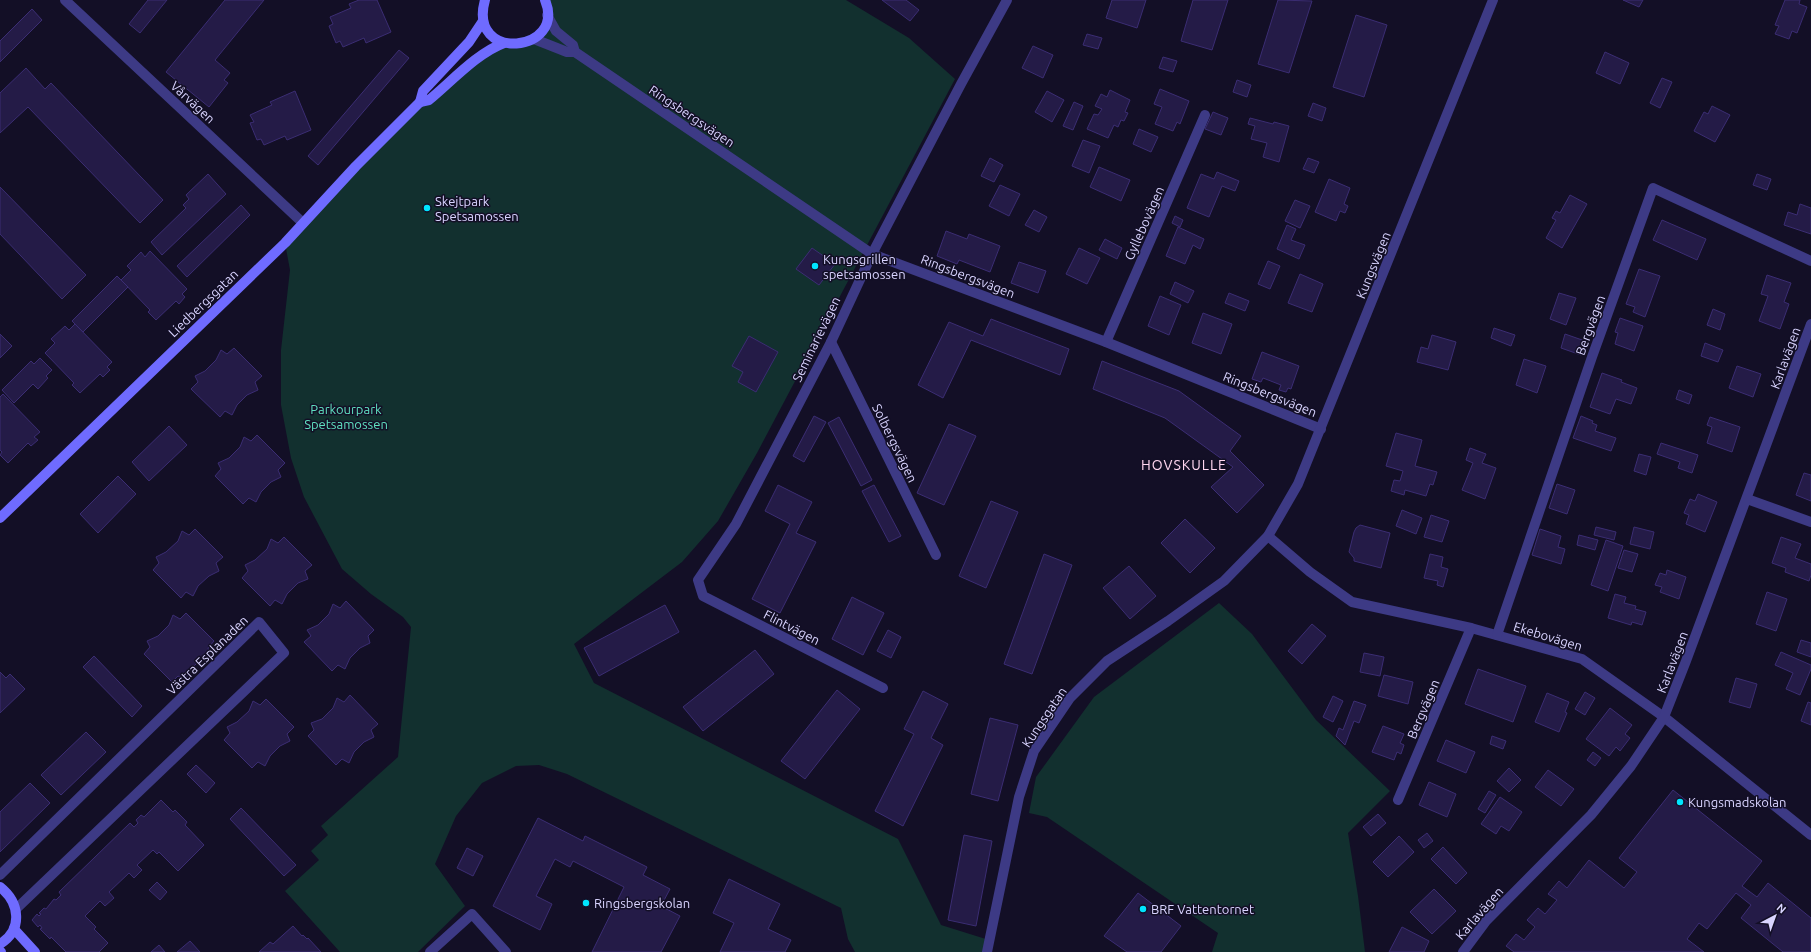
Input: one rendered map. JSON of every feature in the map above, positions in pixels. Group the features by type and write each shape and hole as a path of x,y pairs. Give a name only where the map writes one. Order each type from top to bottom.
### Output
{"street":[{"name":"Vårvägen","path":"65,0 303,223"},
{"path":"485,0 482,9 483,21 492,35 504,43 514,45 523,44 534,39 543,29 547,15 545,0"},
{"name":"Seminarievägen","path":"698,580 736,524 830,342 872,254 1007,0"},
{"name":"Kungsvägen","path":"1268,536 1298,484 1493,0"},
{"name":"Ringsbergsvägen","path":"547,15 556,31 572,45 575,52 872,254 1106,342 1321,429"},
{"name":"Liedbergsgatan","path":"420,102 423,91 469,42 483,21"},
{"name":"Ringsbergsvägen","path":"534,39 567,52 575,52"},
{"name":"Liedbergsgatan","path":"0,518 284,243 388,132 420,102 429,100 482,55 493,47 504,43"},
{"name":"Gyllebovägen","path":"1106,342 1205,115"},
{"name":"Bergvägen","path":"1497,635 1592,357 1652,188 1811,261"},
{"name":"Karlavägen","path":"1463,952 1486,921 1591,815 1631,766 1664,717 1748,499 1811,324"},
{"name":"Solbergsvägen","path":"830,342 936,555"},
{"path":"1748,499 1811,522"},
{"name":"Ekebovägen","path":"1268,536 1310,572 1352,602 1471,628 1582,659 1664,717 1811,835"},
{"name":"Kungsgatan","path":"987,952 1019,797 1034,751 1070,698 1107,661 1168,622 1224,581 1268,536"},
{"name":"Flintvägen","path":"698,580 703,596 883,688"},
{"name":"Västra Esplanaden","path":"0,875 259,622 284,653 16,909"},
{"name":"Bergvägen","path":"1398,800 1471,628"},
{"path":"0,887 13,900 16,909 14,928 7,939 0,944"},
{"path":"430,952 472,914 506,952"},
{"path":"14,928 35,952"}],"green space":[{"name":"Parkourpark Spetsamossen","path":"545,0 846,0 909,38 955,79 757,453 718,521 682,562 574,644 594,683 898,839 941,925 989,940 987,952 855,952 848,939 841,908 567,774 539,765 516,766 482,783 456,816 435,864 465,906 418,952 340,952 285,891 319,860 311,851 328,835 321,826 398,757 411,627 403,617 371,594 342,569 304,497 291,458 281,405 281,350 290,270 285,243 388,132 482,55 543,29"},
{"path":"1219,603 1252,634 1316,720 1390,791 1348,833 1365,952 1212,952 1218,933 1047,817 1029,813 1036,777 1094,697"}],"building":[{"path":"148,0 167,0 140,33 129,24"},
{"path":"225,0 264,0 215,60 230,73 224,80 228,83 209,107 166,72"},
{"path":"359,0 377,0 391,32 366,43 364,38 343,47 340,41 336,43 329,26 333,24 330,17 351,8 349,4"},
{"path":"882,0 906,0 919,10 910,21"},
{"path":"1112,0 1146,0 1137,28 1106,18"},
{"path":"1193,0 1228,0 1212,50 1181,41"},
{"path":"1278,0 1312,1 1289,73 1258,64"},
{"path":"1623,0 1643,0 1639,7"},
{"path":"1785,0 1800,0 1799,4 1807,7 1797,33 1792,31 1789,39 1775,34 1779,26 1775,25"},
{"path":"32,9 42,20 0,62 0,41"},
{"path":"1356,15 1387,25 1364,97 1333,87"},
{"path":"1087,34 1102,38 1098,49 1083,45"},
{"path":"1033,46 1053,55 1043,78 1022,68"},
{"path":"399,50 409,58 318,165 308,156"},
{"path":"1605,52 1629,63 1620,84 1596,73"},
{"path":"1163,57 1177,61 1173,72 1159,68"},
{"path":"26,68 45,89 51,83 163,200 140,223 28,107 0,133 0,93"},
{"path":"1662,78 1672,82 1660,108 1650,103"},
{"path":"1237,80 1251,85 1247,97 1233,92"},
{"path":"1160,89 1189,101 1180,124 1177,122 1173,131 1155,124 1162,107 1154,104"},
{"path":"1110,90 1130,100 1125,112 1128,113 1124,121 1121,120 1118,127 1114,125 1108,138 1087,129 1094,114 1098,115 1102,109 1095,106 1101,94 1107,97"},
{"path":"295,91 311,130 287,140 285,136 264,145 261,139 257,140 250,123 254,122 250,115 272,105 270,102"},
{"path":"1047,91 1064,100 1052,122 1035,112"},
{"path":"1074,102 1083,106 1073,130 1063,126"},
{"path":"1313,103 1326,108 1322,121 1308,116"},
{"path":"1712,106 1730,115 1715,142 1694,131 1704,112 1708,114"},
{"path":"1213,112 1228,118 1221,135 1205,129"},
{"path":"1250,118 1273,124 1274,122 1289,126 1279,162 1263,157 1267,143 1251,139 1255,126 1248,124"},
{"path":"1139,129 1158,137 1151,152 1133,144"},
{"path":"1083,140 1100,146 1089,173 1072,166"},
{"path":"990,158 1003,165 994,182 981,176"},
{"path":"1308,158 1319,162 1314,173 1303,169"},
{"path":"1099,167 1130,180 1121,201 1090,187"},
{"path":"1217,172 1239,181 1235,191 1222,186 1209,217 1187,208 1201,174 1214,179"},
{"path":"208,174 226,194 162,255 151,242 186,208 183,205 189,199 186,195"},
{"path":"1757,174 1771,179 1767,190 1753,185"},
{"path":"1329,179 1350,188 1344,204 1348,206 1345,213 1340,211 1336,221 1315,212"},
{"path":"1000,185 1020,194 1009,216 989,206"},
{"path":"0,187 86,275 62,299 0,234"},
{"path":"1570,195 1587,204 1562,248 1546,238 1556,220 1552,218 1556,211 1560,213"},
{"path":"1295,200 1310,206 1300,228 1285,221"},
{"path":"1800,204 1811,208 1811,234 1784,225 1788,212 1797,215"},
{"path":"241,205 250,215 187,277 177,266"},
{"path":"1034,210 1047,217 1039,232 1025,225"},
{"path":"1175,216 1183,220 1180,227 1172,223"},
{"path":"1662,220 1706,239 1697,260 1653,240"},
{"path":"1287,225 1296,229 1291,240 1305,245 1299,259 1277,249"},
{"path":"1178,227 1204,239 1200,249 1193,245 1185,264 1166,256"},
{"path":"946,231 967,239 969,234 1000,246 990,272 959,260 957,264 937,256"},
{"path":"1105,239 1122,248 1117,259 1099,250"},
{"name":"Kungsgrillen spetsamossen","path":"812,248 835,264 819,285 796,269"},
{"path":"1079,248 1100,258 1087,284 1066,274"},
{"path":"150,251 187,289 182,294 185,297 179,304 176,301 156,320 148,312 150,310 121,280 131,270 127,266 141,252 145,257"},
{"path":"1268,261 1280,266 1270,289 1258,284"},
{"path":"1019,262 1046,271 1038,293 1011,283"},
{"path":"1639,269 1660,276 1645,317 1633,312 1635,307 1626,304"},
{"path":"1300,274 1323,284 1312,312 1288,303"},
{"path":"1767,275 1791,283 1784,302 1789,304 1780,329 1759,321 1768,296 1761,294"},
{"path":"117,276 128,287 83,332 72,321"},
{"path":"1175,282 1194,291 1188,303 1170,294"},
{"path":"1229,293 1249,301 1245,311 1225,303"},
{"path":"1559,293 1576,298 1566,325 1550,319"},
{"path":"1160,296 1181,305 1169,335 1148,326"},
{"path":"1713,309 1725,314 1720,330 1707,325"},
{"path":"1203,313 1232,324 1221,354 1192,343"},
{"path":"1620,318 1643,326 1634,351 1615,344 1618,333 1615,332"},
{"path":"991,319 1069,349 1060,375 971,340 943,398 918,385 949,322 983,336"},
{"path":"75,324 112,362 107,367 110,370 103,377 100,374 80,393 72,385 74,383 45,353 55,343 51,339 65,326 69,330"},
{"path":"1494,328 1515,335 1511,346 1491,338"},
{"path":"0,334 12,346 0,358"},
{"path":"1565,334 1585,341 1581,355 1561,348"},
{"path":"1432,335 1456,342 1448,370 1417,362 1421,347 1428,349"},
{"path":"749,336 778,352 756,392 738,382 743,372 732,366"},
{"path":"1705,343 1723,350 1718,362 1701,356"},
{"path":"234,348 262,376 255,382 258,390 247,395 237,405 232,415 225,411 220,417 191,389 198,382 195,376 205,371 216,360 221,350 227,354"},
{"path":"1262,352 1299,366 1291,389 1288,388 1286,392 1279,390 1281,385 1263,378 1261,382 1252,379"},
{"path":"40,358 52,370 46,376 48,378 38,389 33,384 14,403 2,390 31,361 34,364"},
{"path":"1524,359 1546,366 1537,393 1516,385"},
{"path":"1102,361 1179,391 1241,436 1230,451 1264,485 1237,513 1211,487 1233,467 1165,418 1093,389"},
{"path":"1737,366 1761,374 1753,397 1729,388"},
{"path":"1602,373 1622,380 1621,382 1637,388 1631,404 1616,399 1610,414 1590,407"},
{"path":"1679,390 1692,395 1689,404 1676,399"},
{"path":"3,394 40,432 34,437 38,440 31,446 28,443 8,463 0,455 2,452 0,450 0,397"},
{"path":"814,416 826,422 804,462 793,456"},
{"path":"1581,416 1593,421 1592,423 1597,425 1595,431 1616,438 1611,451 1573,438"},
{"path":"839,417 872,480 861,486 828,423"},
{"path":"1710,417 1740,427 1732,452 1707,443 1712,427 1707,425"},
{"path":"949,424 976,436 944,505 917,493"},
{"path":"169,426 187,445 149,481 132,462"},
{"path":"1396,433 1422,440 1415,466 1437,472 1433,485 1430,484 1426,496 1405,490 1404,495 1391,491 1394,480 1400,481 1403,471 1386,466"},
{"path":"257,435 285,463 278,470 281,477 271,482 261,492 256,502 249,498 243,504 215,476 221,469 218,463 229,458 240,447 244,437 251,441"},
{"path":"1661,443 1698,455 1692,473 1678,468 1680,462 1657,454"},
{"path":"1470,448 1486,454 1482,463 1496,468 1485,499 1462,490 1473,463 1466,460"},
{"path":"1639,454 1651,457 1646,475 1634,471"},
{"path":"1804,473 1811,475 1811,501 1796,495"},
{"path":"118,476 136,494 98,533 80,514"},
{"path":"1557,484 1575,490 1567,514 1549,508"},
{"path":"778,485 812,502 796,533 816,542 780,613 752,599 790,524 765,511"},
{"path":"874,485 901,536 889,542 862,491"},
{"path":"1698,494 1717,502 1705,532 1686,524 1689,515 1684,513 1690,499 1695,501"},
{"path":"991,501 1018,512 986,588 959,576"},
{"path":"1402,510 1422,518 1416,534 1396,526"},
{"path":"1431,515 1449,521 1442,542 1424,537"},
{"path":"1185,519 1215,548 1190,573 1161,543"},
{"path":"1360,525 1390,533 1381,568 1354,561 1354,558 1349,552 1354,532"},
{"path":"1596,527 1616,532 1614,540 1594,535"},
{"path":"1634,527 1654,532 1650,549 1630,544"},
{"path":"195,529 223,557 216,563 219,571 209,576 198,586 193,596 186,592 181,598 153,570 159,563 156,557 166,552 178,541 182,531 189,535"},
{"path":"1540,529 1561,536 1558,547 1565,549 1561,564 1532,555"},
{"path":"1579,535 1598,540 1595,550 1577,545"},
{"path":"284,537 312,565 305,571 308,579 298,583 287,594 282,604 275,600 270,606 242,578 248,571 245,565 255,560 267,549 271,539 278,543"},
{"path":"1781,537 1801,544 1795,558 1811,564 1811,575 1809,581 1785,572 1786,568 1772,563"},
{"path":"1606,540 1623,546 1608,591 1591,585"},
{"path":"1624,550 1638,554 1632,572 1618,568"},
{"path":"1044,554 1072,565 1032,674 1004,664"},
{"path":"1430,554 1443,557 1441,567 1448,569 1443,587 1437,585 1438,581 1424,578"},
{"path":"1129,566 1156,596 1130,619 1103,588"},
{"path":"1667,570 1686,577 1679,599 1660,592 1662,587 1655,585 1660,573 1666,575"},
{"path":"1767,592 1787,599 1776,631 1756,624"},
{"path":"1615,594 1626,597 1624,603 1636,606 1635,609 1646,612 1642,625 1632,622 1631,625 1608,618"},
{"path":"852,597 884,613 863,655 832,639"},
{"path":"346,601 374,630 368,636 370,643 360,648 350,658 345,669 338,665 332,671 304,642 311,636 307,630 318,625 329,614 333,604 340,608"},
{"path":"665,605 679,632 599,676 584,648"},
{"path":"186,613 214,641 208,648 210,655 200,660 190,670 185,680 178,676 172,682 144,654 150,647 147,641 158,636 169,625 173,615 180,619"},
{"path":"1312,624 1326,636 1302,664 1288,651"},
{"path":"888,630 901,637 891,658 877,651"},
{"path":"1801,640 1811,643 1811,657 1797,652"},
{"path":"755,650 774,674 703,731 683,707"},
{"path":"1781,652 1811,665 1811,669 1800,695 1786,689 1793,673 1775,665"},
{"path":"1364,653 1384,657 1380,676 1360,672"},
{"path":"94,656 142,706 132,717 83,667"},
{"path":"1478,669 1526,686 1513,722 1465,704"},
{"path":"0,672 6,678 10,674 25,689 0,713"},
{"path":"1384,675 1413,682 1408,704 1378,696"},
{"path":"1736,678 1757,684 1750,708 1729,702"},
{"path":"837,690 860,709 805,779 781,761"},
{"path":"923,691 948,704 931,738 943,745 903,826 875,811 914,734 904,729"},
{"path":"1585,692 1595,698 1585,715 1575,709"},
{"path":"1547,693 1569,702 1565,712 1567,713 1559,732 1535,722"},
{"path":"350,695 378,724 371,730 374,737 364,742 354,752 349,763 342,759 336,765 308,736 314,730 311,723 322,719 333,708 337,698 344,702"},
{"path":"1333,696 1343,701 1333,722 1323,717"},
{"path":"266,699 294,727 287,734 290,741 280,746 270,756 265,766 258,762 252,768 224,740 230,733 227,727 237,722 249,711 253,701 260,705"},
{"path":"1354,701 1366,705 1359,723 1354,721 1345,745 1336,736 1339,728 1343,730"},
{"path":"1808,702 1811,703 1811,725 1801,721"},
{"path":"1610,708 1632,725 1625,734 1630,738 1620,751 1616,747 1609,756 1586,739"},
{"path":"990,718 1018,725 998,801 971,794"},
{"path":"1383,726 1404,734 1400,743 1404,745 1401,754 1397,752 1394,760 1372,752"},
{"path":"86,732 106,752 61,795 41,775"},
{"path":"1492,736 1506,741 1503,749 1490,744"},
{"path":"1446,740 1475,752 1466,773 1437,761"},
{"path":"1593,752 1601,758 1595,766 1587,760"},
{"path":"196,765 215,783 206,793 187,774"},
{"path":"1509,768 1521,780 1509,792 1497,781"},
{"path":"1548,770 1574,789 1561,806 1535,787"},
{"path":"1429,782 1456,794 1447,817 1419,805"},
{"path":"30,783 50,803 0,852 0,812"},
{"path":"1673,790 1762,861 1742,886 1757,897 1768,883 1811,918 1811,952 1783,952 1741,918 1751,905 1736,893 1707,929 1699,923 1687,939 1704,952 1514,952 1506,946 1516,934 1524,940 1535,927 1527,920 1538,908 1545,914 1557,900 1548,894 1559,881 1567,888 1589,860 1624,888 1637,872 1619,858"},
{"path":"1489,791 1496,795 1485,813 1478,809"},
{"path":"1500,797 1522,812 1509,831 1501,826 1496,834 1481,824"},
{"path":"161,800 173,812 175,810 187,822 185,825 204,845 178,871 159,852 157,854 153,850 137,865 142,870 134,878 129,873 109,892 114,898 105,906 100,901 85,916 96,927 94,929 108,943 99,952 66,952 51,937 50,939 40,929 42,928 40,925 38,927 32,920 37,914 39,916 41,914 39,913 44,908 46,909 54,899 56,900 61,895 59,892 130,823 134,827 138,823 136,820 141,815 144,817"},
{"path":"241,808 296,865 284,876 230,819"},
{"path":"1378,814 1386,823 1371,836 1363,827"},
{"path":"538,818 583,841 585,836 647,867 643,875 670,889 661,906 680,916 661,952 592,952 624,887 573,861 570,867 555,859 536,896 552,904 540,930 493,906"},
{"path":"1427,833 1433,841 1424,848 1418,840"},
{"path":"964,835 992,841 976,926 948,920"},
{"path":"1399,836 1414,852 1388,877 1373,862"},
{"path":"1443,847 1467,873 1456,884 1431,859"},
{"path":"467,848 483,856 473,876 457,868"},
{"path":"729,879 780,904 768,929 791,940 785,952 720,952 734,923 713,913"},
{"path":"157,882 167,892 160,900 149,890"},
{"path":"1434,889 1456,911 1432,934 1410,912"},
{"name":"BRF Vattentornet","path":"1138,893 1181,926 1161,952 1127,952 1104,936"},
{"path":"293,926 302,936 303,935 307,939 308,938 321,952 259,952 270,942 273,944"},
{"path":"1402,927 1429,941 1424,952 1389,952"},
{"path":"190,941 200,952 177,952"},
{"path":"159,945 165,952 151,952"}],"place":[{"name":"Skejtpark Spetsamossen","path":"427,208"},
{"name":"Kungsgrillen spetsamossen","path":"815,266"},
{"name":"Kungsmadskolan","path":"1680,802"},
{"name":"Ringsbergskolan","path":"586,903"},
{"name":"BRF Vattentornet","path":"1143,909"}],"district":[{"name":"HOVSKULLE","path":"1184,465"}]}
